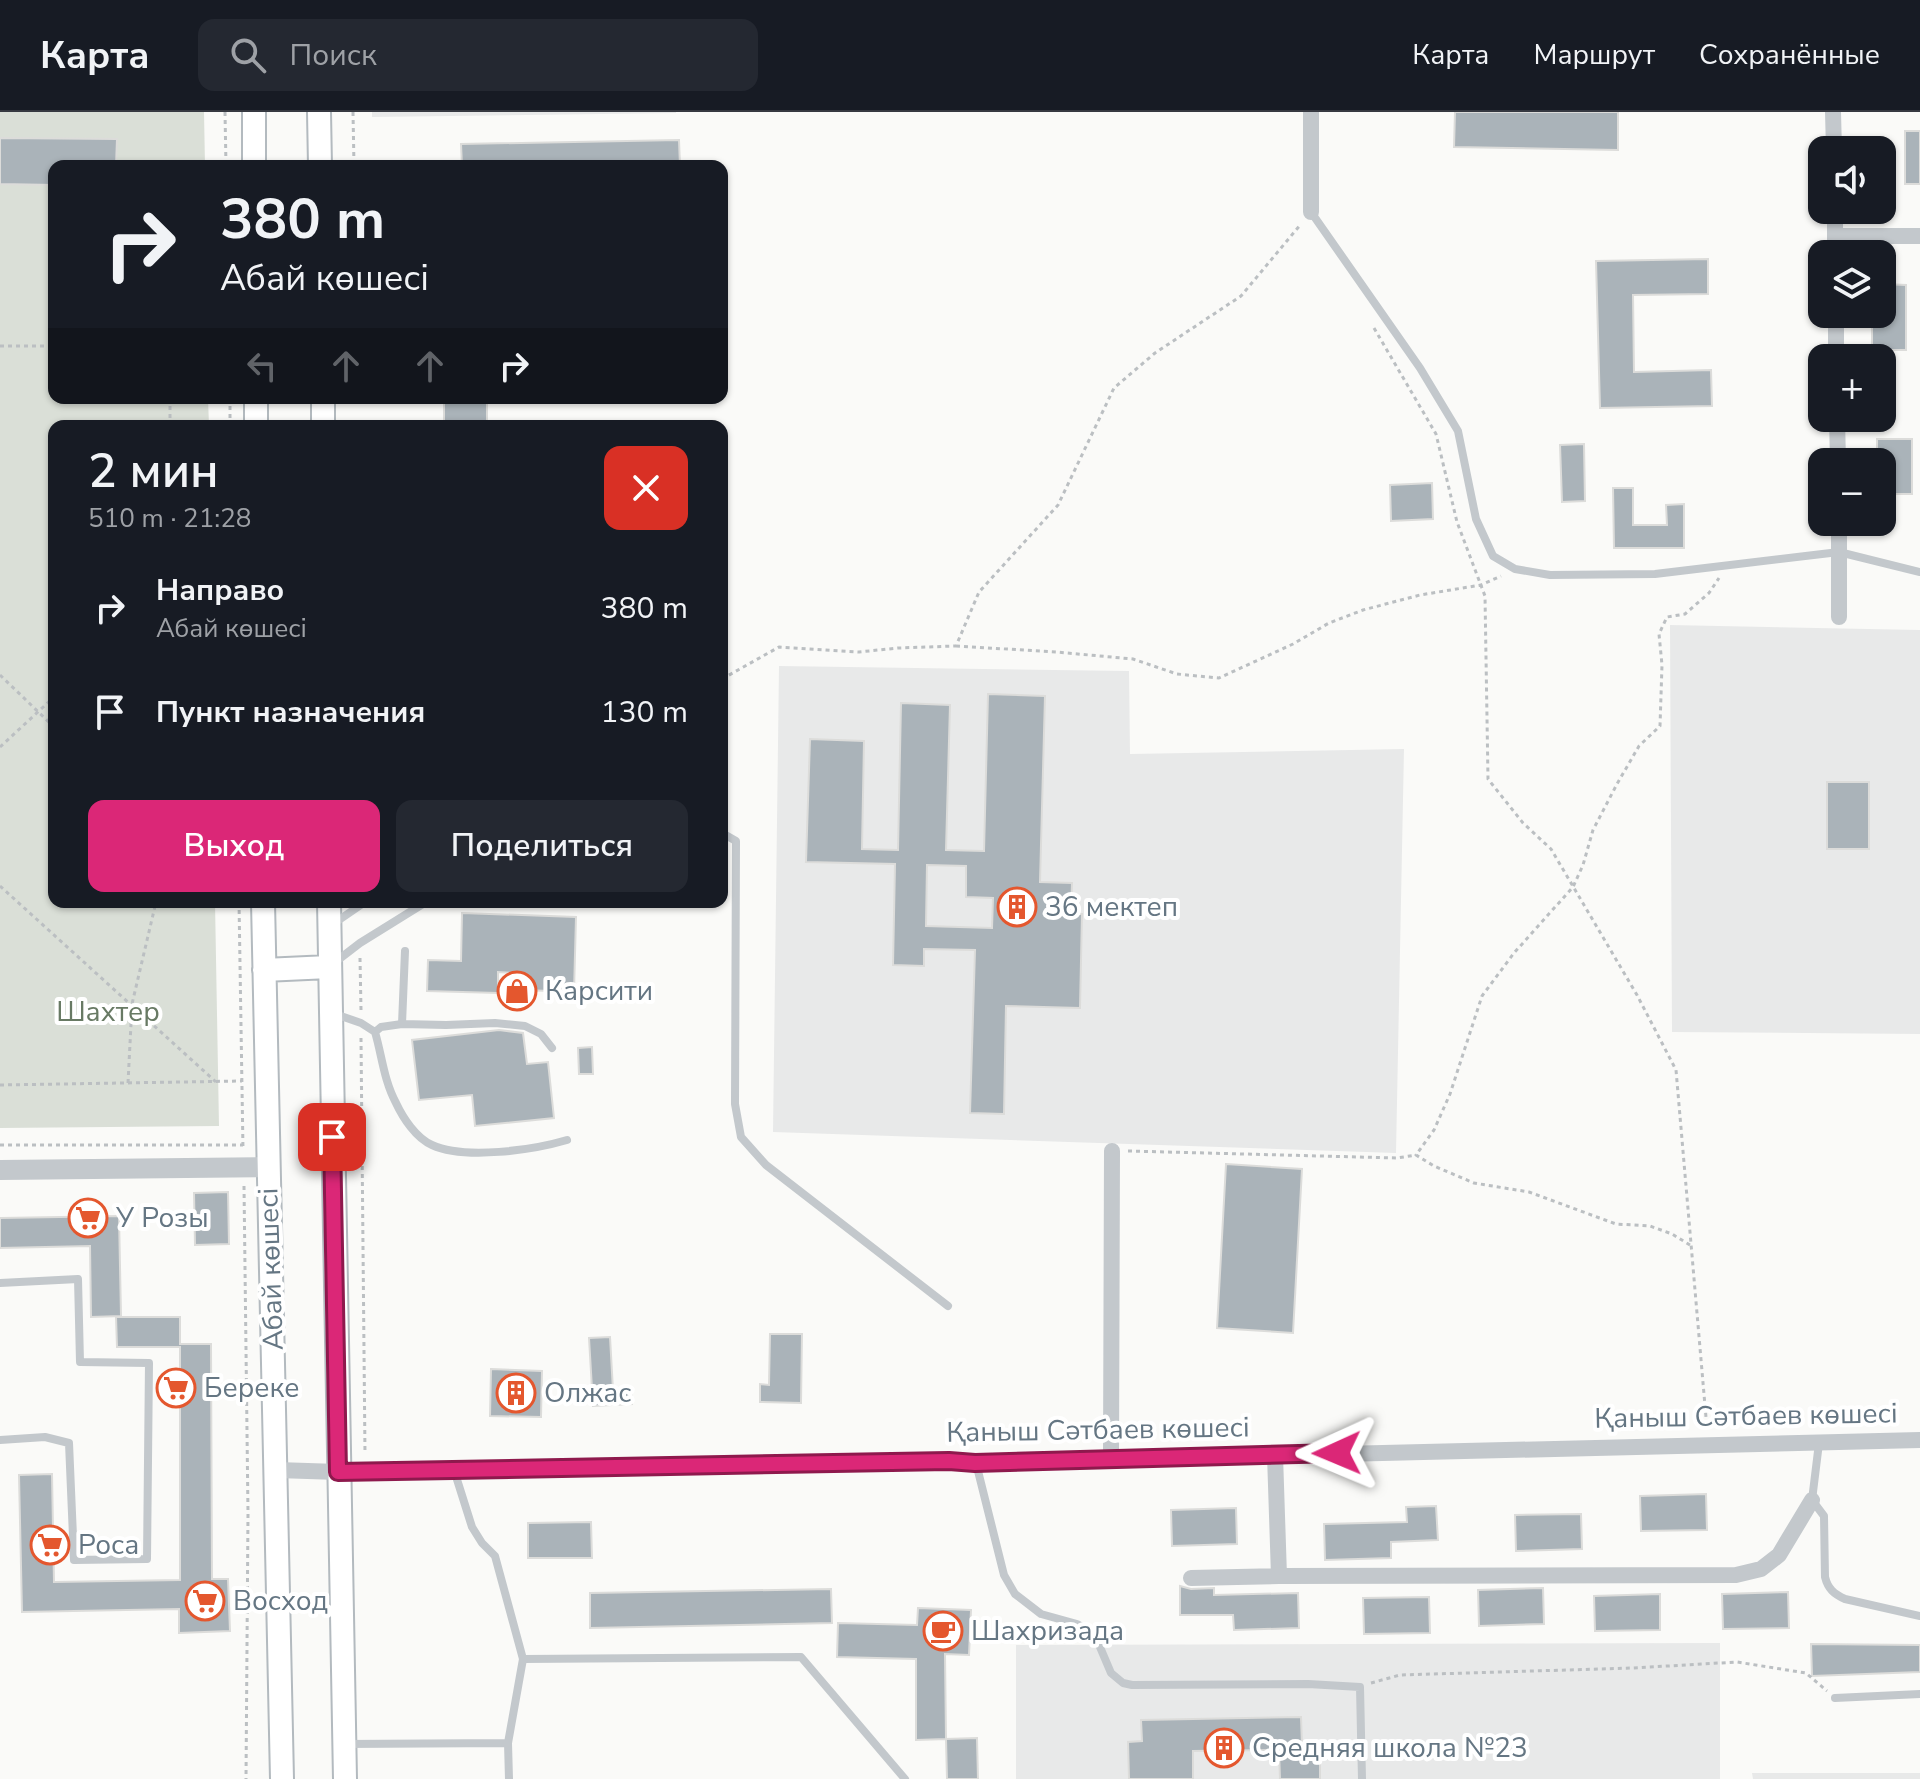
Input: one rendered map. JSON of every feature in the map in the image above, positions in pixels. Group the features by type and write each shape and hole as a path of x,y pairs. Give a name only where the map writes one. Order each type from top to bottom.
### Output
{"main road":[{"path":"254,112 254,160"},
{"path":"319,112 320,160"},
{"name":"Абай көшесі","path":"263,908 282,1779"},
{"path":"329,908 345,1779"},
{"path":"264,970 329,967"}],"street":[{"path":"1311,112 1311,212"},
{"path":"1833,112 1834,136"},
{"path":"1835,224 1835,240"},
{"path":"1835,236 1920,236"},
{"path":"1839,536 1839,617"},
{"path":"1111,1459 1112,1151"},
{"path":"0,1170 268,1167"},
{"name":"Қаныш Сәтбаев көшесі","path":"277,1470 338,1472 933,1461 975,1463 1920,1440"},
{"path":"1275,1455 1279,1576"},
{"path":"1191,1578 1736,1575 1761,1569 1779,1555 1812,1500"}],"lane":[{"path":"1311,212 1420,368 1458,431 1476,519 1493,556 1515,569 1550,575 1655,574 1839,552 1920,572"},
{"path":"728,836 736,841 735,1104 741,1137 766,1165 948,1306"},
{"path":"329,927 356,908"},
{"path":"329,967 360,943 416,908"},
{"path":"402,1024 405,951"},
{"path":"330,1013 361,1023 375,1032 386,1079 396,1104 411,1127 430,1144 450,1150 483,1152 550,1145 567,1140"},
{"path":"375,1032 381,1027 402,1024 495,1023 525,1026 541,1034 552,1048"},
{"path":"0,1283 78,1279 80,1362 149,1363 147,1559 74,1560 69,1443 45,1437 0,1440"},
{"path":"1819,1442 1812,1500 1824,1516 1827,1585 1835,1595 1845,1599 1920,1616"},
{"path":"975,1463 1004,1575 1015,1594 1041,1614 1077,1624 1089,1631 1097,1640 1111,1673 1123,1683 1360,1687 1362,1779"},
{"path":"454,1470 472,1527 495,1556 523,1659 508,1743 509,1779"},
{"path":"523,1659 801,1657 905,1779"},
{"path":"1835,1698 1920,1694"},
{"path":"345,1744 508,1743"}],"path":[{"path":"225,112 226,160"},
{"path":"353,112 354,160"},
{"path":"956,646 979,592 1058,505 1114,388 1155,353 1241,296 1311,212"},
{"path":"1368,317 1436,434 1457,522 1485,596 1488,779 1523,823 1551,849 1637,995 1676,1070 1708,1444"},
{"path":"0,346 48,346"},
{"path":"1416,1155 1434,1130 1450,1094 1482,996 1514,953 1573,887 1593,830 1617,784 1639,746 1660,726 1662,665 1659,634 1667,617 1685,614 1709,593 1728,565"},
{"path":"728,676 779,647 859,652 956,646 1133,659 1177,674 1219,678 1293,644 1329,623 1363,610 1420,595 1481,585 1515,569"},
{"path":"0,675 48,721"},
{"path":"0,747 48,703"},
{"path":"0,886 216,1082"},
{"path":"128,1083 132,1004 155,908"},
{"path":"239,908 248,1513 246,1779"},
{"path":"360,943 365,1471"},
{"path":"0,1085 242,1081"},
{"path":"0,1145 243,1145"},
{"path":"1112,1151 1397,1158 1416,1155 1474,1183 1529,1192 1616,1224 1650,1226 1672,1234 1691,1246"},
{"path":"1360,1687 1400,1675 1737,1662 1806,1673 1835,1698"}],"shaded area":[{"path":"372,112 676,112 676,113 372,117"},
{"path":"1670,625 1920,630 1920,1034 1672,1032"},
{"path":"779,666 1129,671 1130,754 1404,749 1396,1153 773,1132"},
{"path":"1720,1643 1720,1779 1016,1779 1016,1645"},
{"path":"1752,1773 1920,1773 1920,1779 1753,1779"}],"green space":[{"name":"Шахтер","path":"0,112 204,112 205,160 48,160 48,404 208,404 209,420 48,420 48,908 215,908 219,1126 0,1128"}],"building":[{"path":"1455,112 1618,112 1618,150 1454,147"},
{"path":"1905,131 1920,131 1920,184 1905,184"},
{"path":"0,138 117,139 116,160 48,160 48,185 0,184"},
{"path":"679,140 680,160 462,160 461,144"},
{"path":"1708,259 1708,294 1633,295 1634,372 1711,370 1712,406 1600,408 1596,261"},
{"path":"1896,285 1906,285 1906,350 1896,350 1896,344 1872,344 1872,328 1896,328"},
{"path":"444,404 487,404 487,420 444,420"},
{"path":"1877,439 1912,439 1912,494 1896,494 1896,448 1877,448"},
{"path":"1584,444 1585,501 1562,502 1560,445"},
{"path":"1432,483 1433,519 1391,521 1390,485"},
{"path":"1613,488 1633,488 1633,525 1667,525 1666,505 1684,504 1684,548 1614,548"},
{"name":"36 мектеп","path":"988,694 1045,696 1040,882 1072,883 1071,914 1082,914 1080,1008 1006,1006 1004,1114 970,1113 975,950 924,949 924,966 893,965 895,864 806,862 810,739 864,741 862,849 898,850 901,703 950,705 946,850 984,851","holes":["927,865 966,866 966,897 993,898 992,928 926,926"]},
{"path":"1827,782 1869,782 1869,849 1827,849"},
{"path":"462,913 576,917 574,992 525,990 526,974 498,972 498,993 427,991 428,960 461,961"},
{"path":"499,1030 523,1033 527,1064 548,1062 554,1118 475,1126 472,1095 419,1100 412,1040"},
{"path":"592,1047 593,1074 579,1074 578,1048"},
{"path":"1226,1164 1302,1169 1293,1333 1217,1328"},
{"path":"228,1192 229,1244 195,1245 194,1193"},
{"path":"119,1216 121,1316 91,1317 90,1246 0,1248 0,1218"},
{"path":"116,1317 180,1317 180,1344 211,1344 212,1579 228,1579 230,1631 179,1633 179,1609 22,1612 19,1475 52,1474 54,1582 180,1580 180,1347 117,1347"},
{"path":"770,1334 802,1334 801,1403 760,1402 760,1384 769,1385"},
{"path":"610,1337 613,1390 631,1389 632,1404 593,1406 589,1338"},
{"name":"Олжас","path":"491,1369 542,1371 541,1417 490,1416"},
{"path":"1706,1494 1707,1530 1641,1531 1640,1496"},
{"path":"1436,1506 1438,1540 1391,1542 1391,1558 1325,1560 1324,1524 1407,1522 1406,1507"},
{"path":"1236,1508 1237,1544 1172,1546 1171,1510"},
{"path":"1581,1514 1582,1549 1516,1551 1515,1515"},
{"path":"591,1522 592,1558 528,1558 528,1523"},
{"path":"1180,1586 1214,1588 1214,1595 1298,1593 1299,1628 1234,1630 1233,1615 1180,1615"},
{"path":"1543,1588 1544,1624 1479,1626 1478,1590"},
{"path":"831,1589 832,1623 590,1628 590,1593"},
{"path":"1788,1592 1789,1628 1723,1629 1722,1594"},
{"path":"1660,1594 1660,1630 1595,1631 1594,1596"},
{"path":"1429,1597 1430,1633 1364,1634 1363,1598"},
{"path":"918,1608 971,1610 969,1655 945,1654 946,1739 916,1740 916,1659 837,1657 838,1623 917,1625"},
{"path":"1811,1644 1920,1645 1920,1672 1812,1676"},
{"name":"Средняя школа №23","path":"1301,1717 1302,1745 1320,1745 1320,1779 1280,1779 1279,1750 1193,1751 1193,1779 1129,1779 1128,1742 1142,1741 1141,1720"},
{"path":"977,1738 978,1779 947,1779 946,1739"}],"place":[{"name":"36 мектеп","path":"1017,907"},
{"name":"Карсити","path":"517,991"},
{"name":"У Розы","path":"88,1218"},
{"name":"Береке","path":"176,1388"},
{"name":"Олжас","path":"516,1393"},
{"name":"Роса","path":"50,1545"},
{"name":"Восход","path":"205,1601"},
{"name":"Шахризада","path":"943,1631"},
{"name":"Средняя школа №23","path":"1224,1748"}],"route":[{"path":"332,1137 338,1472 975,1463 1337,1453"}]}
